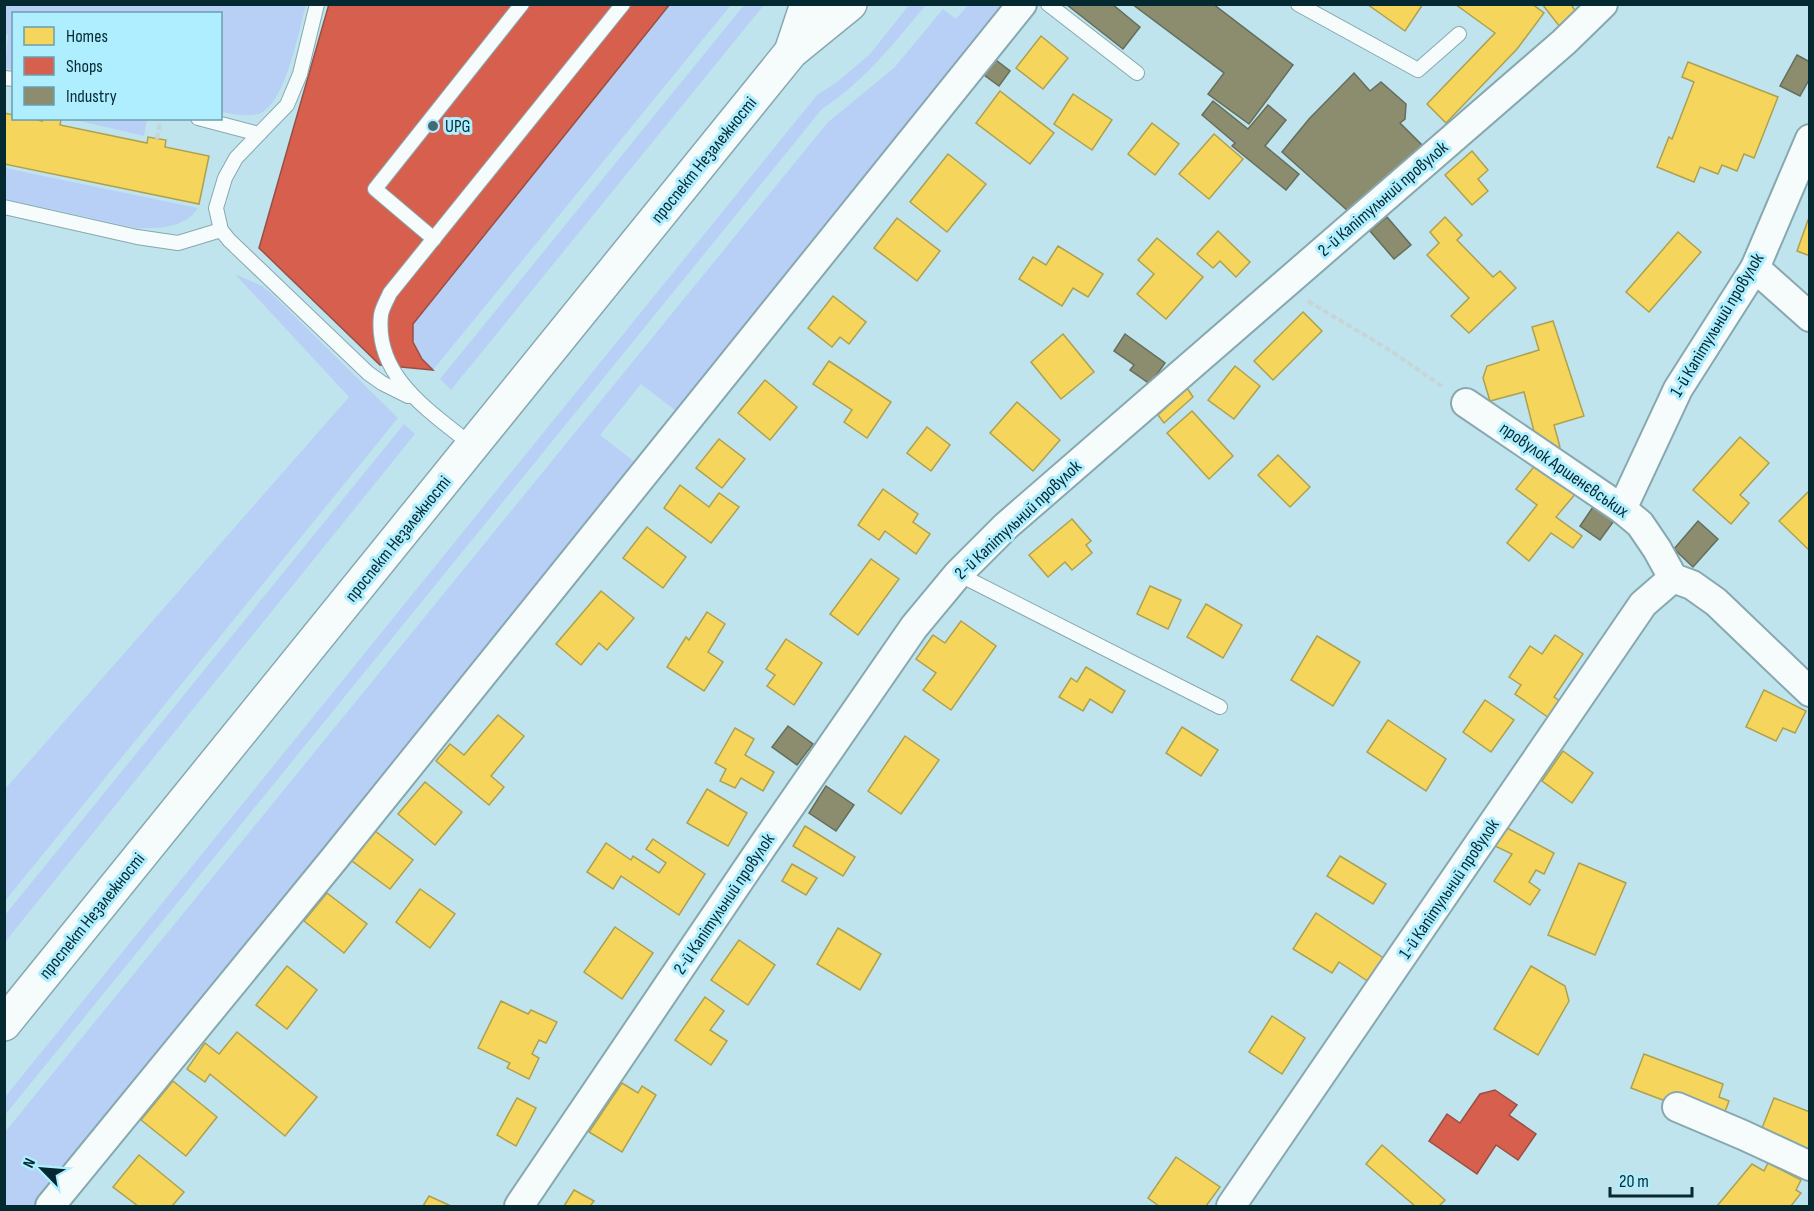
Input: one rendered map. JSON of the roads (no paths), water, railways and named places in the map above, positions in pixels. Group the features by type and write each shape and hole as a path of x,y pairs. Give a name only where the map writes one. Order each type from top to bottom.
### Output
{"main road":[{"name":"проспект Незалежності","path":"791,52 807,4"},
{"name":"проспект Незалежності","path":"5,1023 791,52 850,4"}],"street":[{"path":"50,1206 334,859 1022,4"},
{"name":"2-й Капітульний провулок","path":"519,1206 907,637 958,574 1006,526 1564,42 1603,4"},
{"name":"1-й Капітульний провулок","path":"1622,509 1678,388 1755,268 1809,139"},
{"path":"1755,268 1809,317"},
{"name":"провулок Аршенєвських","path":"1466,403 1622,509 1640,524 1673,578"},
{"path":"1673,578 1692,585 1716,602 1809,692"},
{"name":"1-й Капітульний провулок","path":"1231,1206 1643,604 1673,578"},
{"path":"1677,1107 1809,1166"}],"lane":[{"path":"317,4 300,74 287,105 236,158 225,178 216,208 221,230 228,240 368,373 382,383 417,400"},
{"path":"434,239 375,189 522,4"},
{"path":"473,446 417,400 401,383 391,366 382,338 381,313 390,293 623,4"},
{"path":"1048,4 1137,73"},
{"path":"1298,4 1418,70 1459,34"},
{"path":"206,120 259,134"},
{"path":"4,207 137,237 178,243 221,230"},
{"path":"958,574 1220,707"}],"place":[{"name":"UPG","path":"433,126"}]}
